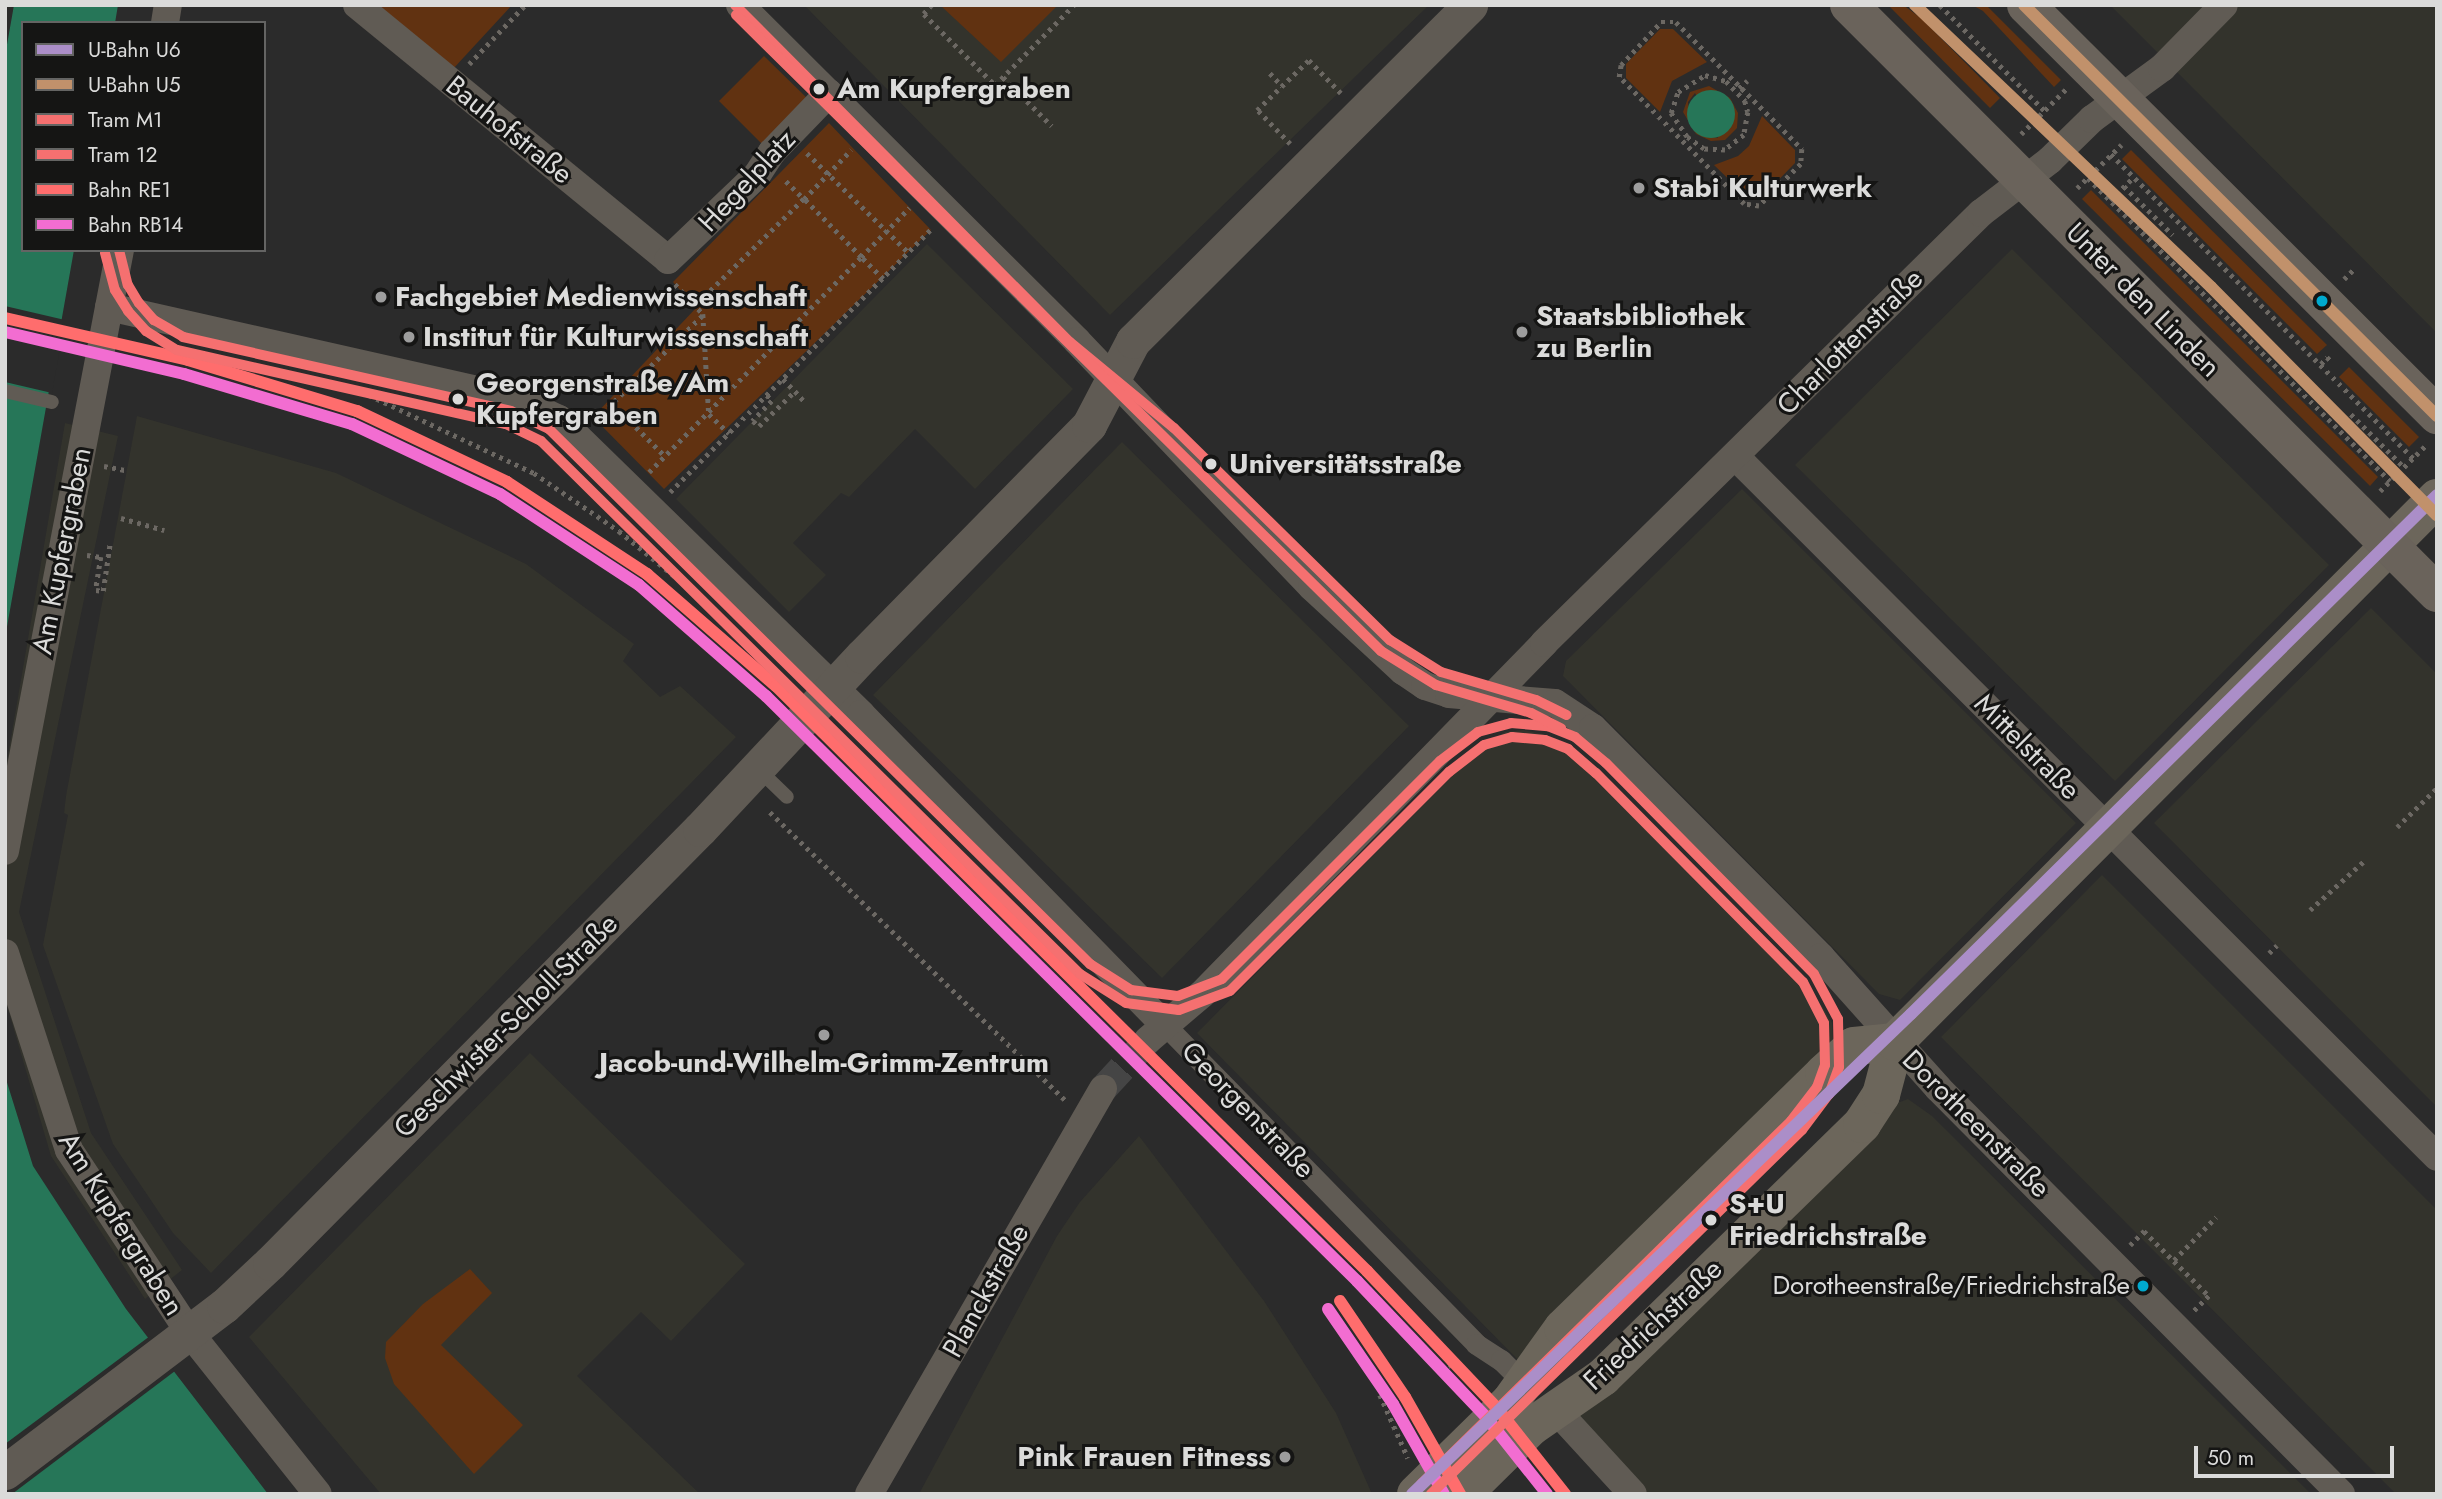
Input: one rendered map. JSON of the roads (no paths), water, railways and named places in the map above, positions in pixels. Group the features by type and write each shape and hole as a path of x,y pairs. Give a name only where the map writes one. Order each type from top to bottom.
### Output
{"main road":[{"name":"Unter den Linden","path":"1849,5 2437,593"},
{"path":"2025,5 2120,99 2432,430"},
{"path":"1895,1042 2437,498"},
{"name":"Friedrichstraße","path":"1413,1477 1525,1384 1559,1332 1832,1065 1854,1046 1895,1042 1881,1095 1862,1124 1603,1377 1555,1409 1463,1494"}],"street":[{"name":"Bauhofstraße","path":"357,5 664,258"},
{"name":"Dorotheenstraße","path":"740,5 927,190 1312,587 1403,671 1437,691 1555,703 1593,728 1821,957 1895,1042 2341,1494"},
{"path":"834,688 1088,425 1133,341 1470,5"},
{"name":"Charlottenstraße","path":"1493,697 1981,214 2120,99 2162,68 2224,5"},
{"name":"Hegelplatz","path":"664,258 757,175 789,135 829,93"},
{"name":"Am Kupfergraben","path":"5,851 120,252"},
{"name":"Georgenstraße","path":"109,307 480,390 543,409 592,446 834,688 1157,1032 1476,1344 1501,1360 1525,1384"},
{"name":"Mittelstraße","path":"1735,456 2437,1157"},
{"name":"Geschwister-Scholl-Straße","path":"5,1472 177,1342 270,1263 758,769 834,688"},
{"path":"1157,1032 1202,994 1493,697"},
{"name":"Am Kupfergraben","path":"5,953 69,1150 177,1342 318,1494"},
{"name":"Planckstraße","path":"869,1494 1102,1089"},
{"path":"1555,1409 1633,1494"}],"lane":[{"path":"5,391 52,402"},
{"path":"758,769 787,797"}],"tunnel":[{"path":"1103,1089 1148,1040"}],"tram line":[{"path":"730,5 753,28"},
{"name":"M1","path":"735,5 1070,342 1174,428 1390,640 1441,672 1536,700 1567,715"},
{"name":"12","path":"736,15 1381,651 1436,685 1531,713 1561,728"},
{"name":"M1","path":"120,252 128,285 139,303 154,320 183,337 511,411 549,429 1090,964 1131,990 1178,996 1222,979 1440,761 1478,732 1511,723 1548,726 1575,737 1606,763 1814,974 1838,1019 1839,1067 1829,1094 1802,1130 1431,1494"},
{"name":"12","path":"105,253 115,290 128,311 146,331 177,350 506,424 541,441 1080,974 1126,1003 1179,1010 1230,991 1449,772 1484,745 1512,737 1545,740 1568,749 1596,773 1803,982 1824,1023 1825,1065 1817,1087 1791,1121 1421,1484"}],"metro line":[{"name":"U5","path":"1915,5 2211,287 2437,515"},
{"name":"U5","path":"2024,5 2437,416"},
{"name":"U6","path":"1412,1494 1911,1014 2437,495"}],"rail line":[{"name":"RE1","path":"5,318 188,360 357,411 507,482 647,574 776,686 1367,1271 1497,1408 1565,1494"},
{"name":"RB14","path":"5,332 184,374 352,424 500,494 639,585 766,696 1357,1281 1486,1417 1547,1494"},
{"name":"RE1","path":"1340,1301 1405,1397 1460,1494"},
{"name":"RB14","path":"1328,1309 1393,1404 1444,1494"}],"place":[{"name":"Am Kupfergraben","path":"819,89"},
{"name":"Stabi Kulturwerk","path":"1639,188"},
{"name":"Fachgebiet Medienwissenschaft","path":"381,297"},
{"name":"Staatsbibliothek zu Berlin","path":"1522,332"},
{"name":"Institut für Kulturwissenschaft","path":"409,337"},
{"name":"Georgenstraße/Am Kupfergraben","path":"458,399"},
{"name":"Universitätsstraße","path":"1211,464"},
{"name":"Jacob-und-Wilhelm-Grimm-Zentrum","path":"824,1035"},
{"name":"S+U Friedrichstraße","path":"1711,1220"},
{"name":"Dorotheenstraße/Friedrichstraße","path":"2143,1286"},
{"name":"Pink Frauen Fitness","path":"1285,1457"}]}
